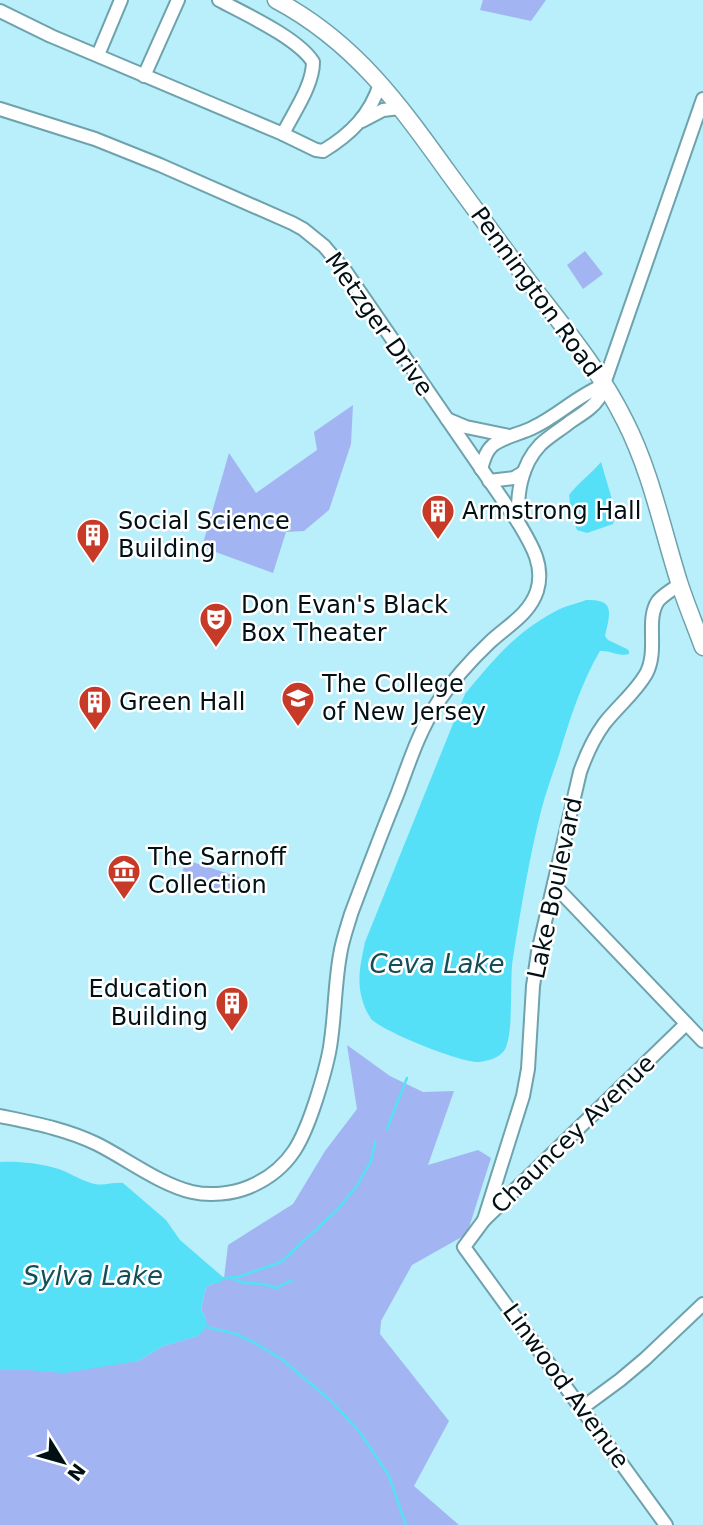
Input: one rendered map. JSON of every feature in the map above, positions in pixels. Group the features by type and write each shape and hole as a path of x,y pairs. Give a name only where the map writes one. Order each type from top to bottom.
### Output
{"main road":[{"name":"Pennington Road","path":"276,0 299,12 326,32 352,53 380,84 589,360 626,422 642,458 680,585 703,647"}],"street":[{"path":"98,55 121,0"},
{"path":"144,76 178,0"},
{"path":"219,0 287,39 303,50 313,62 309,83 283,134"},
{"path":"0,11 316,150 323,151 359,123 383,110 400,108"},
{"path":"359,123 374,102 380,84"},
{"path":"518,522 517,499 530,459 541,444 593,406 599,398 703,99"},
{"name":"Metzger Drive","path":"0,109 91,137 160,165 281,218 315,237 333,256 518,522 532,544 539,566 537,591 525,612 474,657 456,678 439,700 416,743 344,935 329,1054 309,1121 290,1158 270,1176 246,1188 232,1192 192,1192 70,1132 0,1116"},
{"path":"481,469 487,451 496,443 532,428 585,393 604,385"},
{"path":"447,419 466,427 509,436"},
{"path":"489,481 514,478 524,472"},
{"name":"Lake Boulevard","path":"484,1220 523,1096 528,1069 533,986 580,772 587,753 604,724 646,673 652,660 654,611 659,600 680,585"},
{"path":"554,885 703,1041"},
{"name":"Chauncey Avenue","path":"464,1247 484,1220 686,1024"},
{"name":"Linwood Avenue","path":"464,1247 666,1525"},
{"path":"582,1408 645,1359 703,1304"}],"shaded area":[{"path":"483,0 546,0 531,21 480,10"},
{"path":"585,251 603,274 583,289 567,265"},
{"path":"353,405 351,444 329,510 304,531 286,532 273,573 202,547 229,453 256,493 317,450 314,432"},
{"path":"186,860 242,878 235,896 181,876"},
{"path":"347,1045 390,1076 423,1092 454,1091 428,1165 478,1150 491,1158 467,1234 412,1265 381,1321 380,1334 449,1421 414,1486 459,1525 0,1525 0,1370 138,1361 163,1346 197,1336 206,1319 201,1309 206,1287 224,1278 228,1245 293,1204 325,1151 357,1109"}],"water":[{"path":"601,462 616,513 613,524 587,533 577,530 569,495"},
{"name":"Ceva Lake","path":"586,600 596,600 607,605 609,614 605,636 627,649 629,654 600,651 576,702 545,797 529,865 513,958 507,1045 496,1058 486,1061 456,1058 406,1039 371,1019 366,1011 360,984 365,942 465,694 516,638 558,610"},
{"name":"Sylva Lake","path":"0,1162 48,1166 95,1184 123,1183 166,1220 180,1240 224,1278 220,1283 206,1287 201,1309 207,1327 198,1336 163,1346 138,1361 64,1373 0,1370"}],"waterway":[{"path":"387,1129 407,1078"},
{"path":"224,1278 238,1277 281,1262 338,1209 356,1187 371,1161 375,1142"},
{"path":"233,1279 276,1288 292,1280"},
{"path":"207,1327 236,1334 255,1343 283,1360 330,1400 359,1431 389,1476 406,1525"}],"place":[{"name":"Armstrong Hall","path":"438,541"},
{"name":"Social Science Building","path":"93,565"},
{"name":"Don Evan's Black Box Theater","path":"216,649"},
{"name":"The College of New Jersey","path":"298,728"},
{"name":"Green Hall","path":"95,732"},
{"name":"The Sarnoff Collection","path":"124,901"},
{"name":"Education Building","path":"232,1033"}]}
